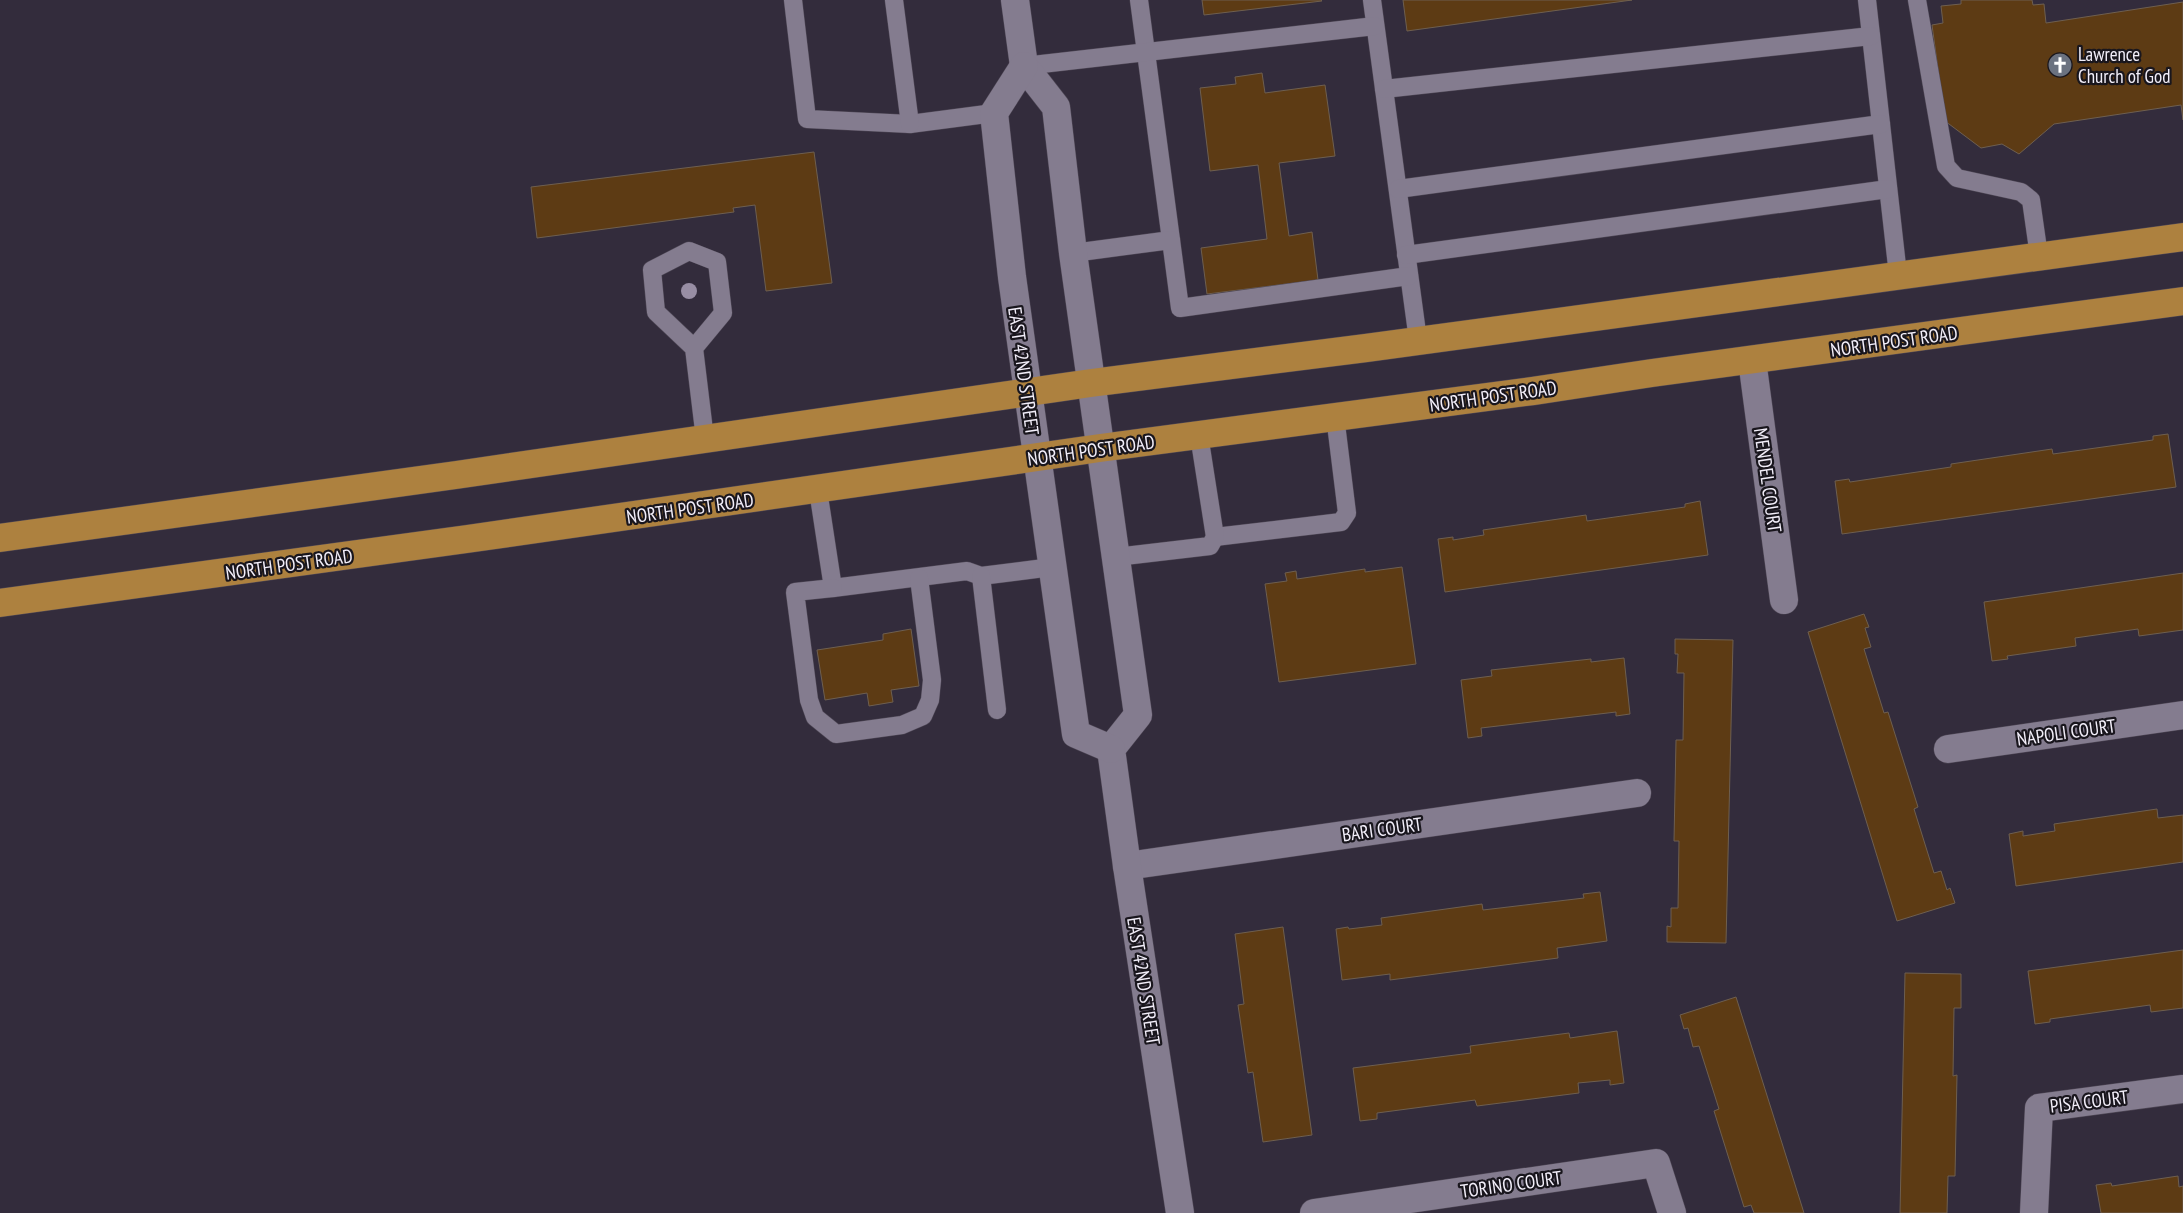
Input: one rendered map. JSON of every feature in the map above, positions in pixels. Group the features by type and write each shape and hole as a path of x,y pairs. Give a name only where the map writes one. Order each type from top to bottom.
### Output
{"main road":[{"path":"0,538 1091,383 2183,237"},
{"name":"NORTH POST ROAD","path":"0,603 818,490 1100,448 2183,302"}],"street":[{"path":"1015,0 1024,66 1056,107 1073,253 1138,715 1111,750"},
{"path":"994,113 1024,66"},
{"name":"EAST 42ND STREET","path":"994,113 1012,277 1076,734 1111,750 1180,1213"},
{"name":"MENDEL COURT","path":"1752,360 1784,600"},
{"name":"NAPOLI COURT","path":"1948,749 2183,716"},
{"name":"BARI COURT","path":"1127,866 1637,793"},
{"name":"PISA COURT","path":"2034,1213 2039,1108 2183,1089"},
{"name":"TORINO COURT","path":"1314,1213 1656,1163 1672,1213"}],"lane":[{"path":"793,0 807,119 910,124 994,113"},
{"path":"894,0 910,124"},
{"path":"1139,0 1180,308 1409,276"},
{"path":"1372,0 1418,340"},
{"path":"1867,0 1898,275"},
{"path":"1917,0 1946,166 1957,178 2021,192 2031,200 2039,256"},
{"path":"1024,66 1375,26"},
{"path":"1384,89 1871,36"},
{"path":"1398,189 1881,124"},
{"path":"1406,255 1888,189"},
{"path":"1073,253 1171,240"},
{"path":"694,348 724,313 717,262 689,252 652,270 656,312 694,348 705,439"},
{"path":"1215,537 1342,522 1347,513 1335,416"},
{"path":"1116,557 1210,546 1215,537 1198,435"},
{"path":"818,490 832,588"},
{"path":"918,578 932,680 930,700 923,716 902,725 836,734 815,717 809,700 795,592 967,571 981,576 1052,567"},
{"path":"981,576 997,710"}],"building":[{"path":"1202,0 1321,0 1322,1 1204,15"},
{"path":"1403,0 1632,0 1407,31"},
{"name":"Lawrence Church of God","path":"1961,0 2032,0 2033,5 2044,4 2046,23 2183,2 2183,120 2181,105 2054,124 2019,154 2002,144 1981,148 1945,121 1932,25 1943,23 1941,6 1961,4"},
{"path":"1262,73 1265,93 1325,85 1335,156 1279,163 1289,236 1312,232 1318,280 1207,294 1201,248 1267,239 1258,165 1210,171 1200,88 1236,84 1235,77"},
{"path":"814,152 832,283 766,291 755,205 733,208 734,212 537,238 531,187"},
{"path":"2168,434 2176,487 1842,534 1835,481 1849,479 1850,482 2052,449 2053,454 2153,440 2153,436"},
{"path":"1700,501 1708,555 1445,592 1438,539 1453,537 1453,540 1484,535 1483,530 1586,515 1587,521 1685,507 1685,504"},
{"path":"1402,567 1416,664 1279,682 1265,584 1287,581 1285,573 1296,571 1297,579 1365,569 1365,572"},
{"path":"2183,573 2183,630 2139,636 2138,629 2075,638 2076,646 2007,656 2008,659 1992,661 1984,602"},
{"path":"1864,614 1869,627 1865,628 1871,647 1864,649 1884,713 1888,712 1918,807 1914,809 1934,873 1941,871 1947,890 1950,888 1955,903 1897,921 1808,632"},
{"path":"911,629 919,686 891,690 893,702 869,706 867,693 825,700 817,650 883,640 883,634"},
{"path":"1675,639 1733,640 1726,943 1667,942 1667,926 1671,927 1671,908 1678,908 1679,841 1674,841 1676,740 1683,740 1684,673 1677,673 1678,654 1675,654"},
{"path":"1624,658 1630,714 1616,716 1616,712 1481,728 1482,736 1468,738 1461,680 1492,676 1491,670 1591,659 1591,662"},
{"path":"2157,809 2158,818 2183,815 2183,862 2016,886 2009,834 2023,831 2023,836 2055,831 2054,824"},
{"path":"1600,892 1607,941 1557,948 1558,958 1390,980 1390,974 1342,980 1336,929 1382,925 1381,918 1482,904 1483,910 1584,898 1583,894"},
{"path":"1283,927 1312,1135 1263,1142 1253,1072 1248,1073 1238,1005 1244,1004 1235,934"},
{"path":"2183,950 2183,1008 2151,1012 2150,1005 2050,1019 2050,1022 2035,1024 2028,971"},
{"path":"1905,973 1961,974 1961,1008 1954,1008 1953,1076 1957,1075 1955,1176 1948,1176 1947,1213 1900,1213"},
{"path":"1736,997 1804,1213 1754,1213 1751,1205 1744,1207 1714,1111 1719,1109 1699,1046 1693,1047 1688,1028 1684,1029 1680,1015"},
{"path":"1617,1031 1624,1083 1610,1085 1610,1080 1578,1083 1579,1093 1477,1106 1475,1100 1377,1113 1377,1119 1360,1121 1353,1068 1471,1053 1470,1046 1569,1033 1570,1038"},
{"path":"2178,1176 2179,1187 2183,1186 2183,1213 2101,1213 2096,1185 2111,1183 2112,1186"}],"place":[{"name":"Lawrence Church of God","path":"2060,65"}]}
